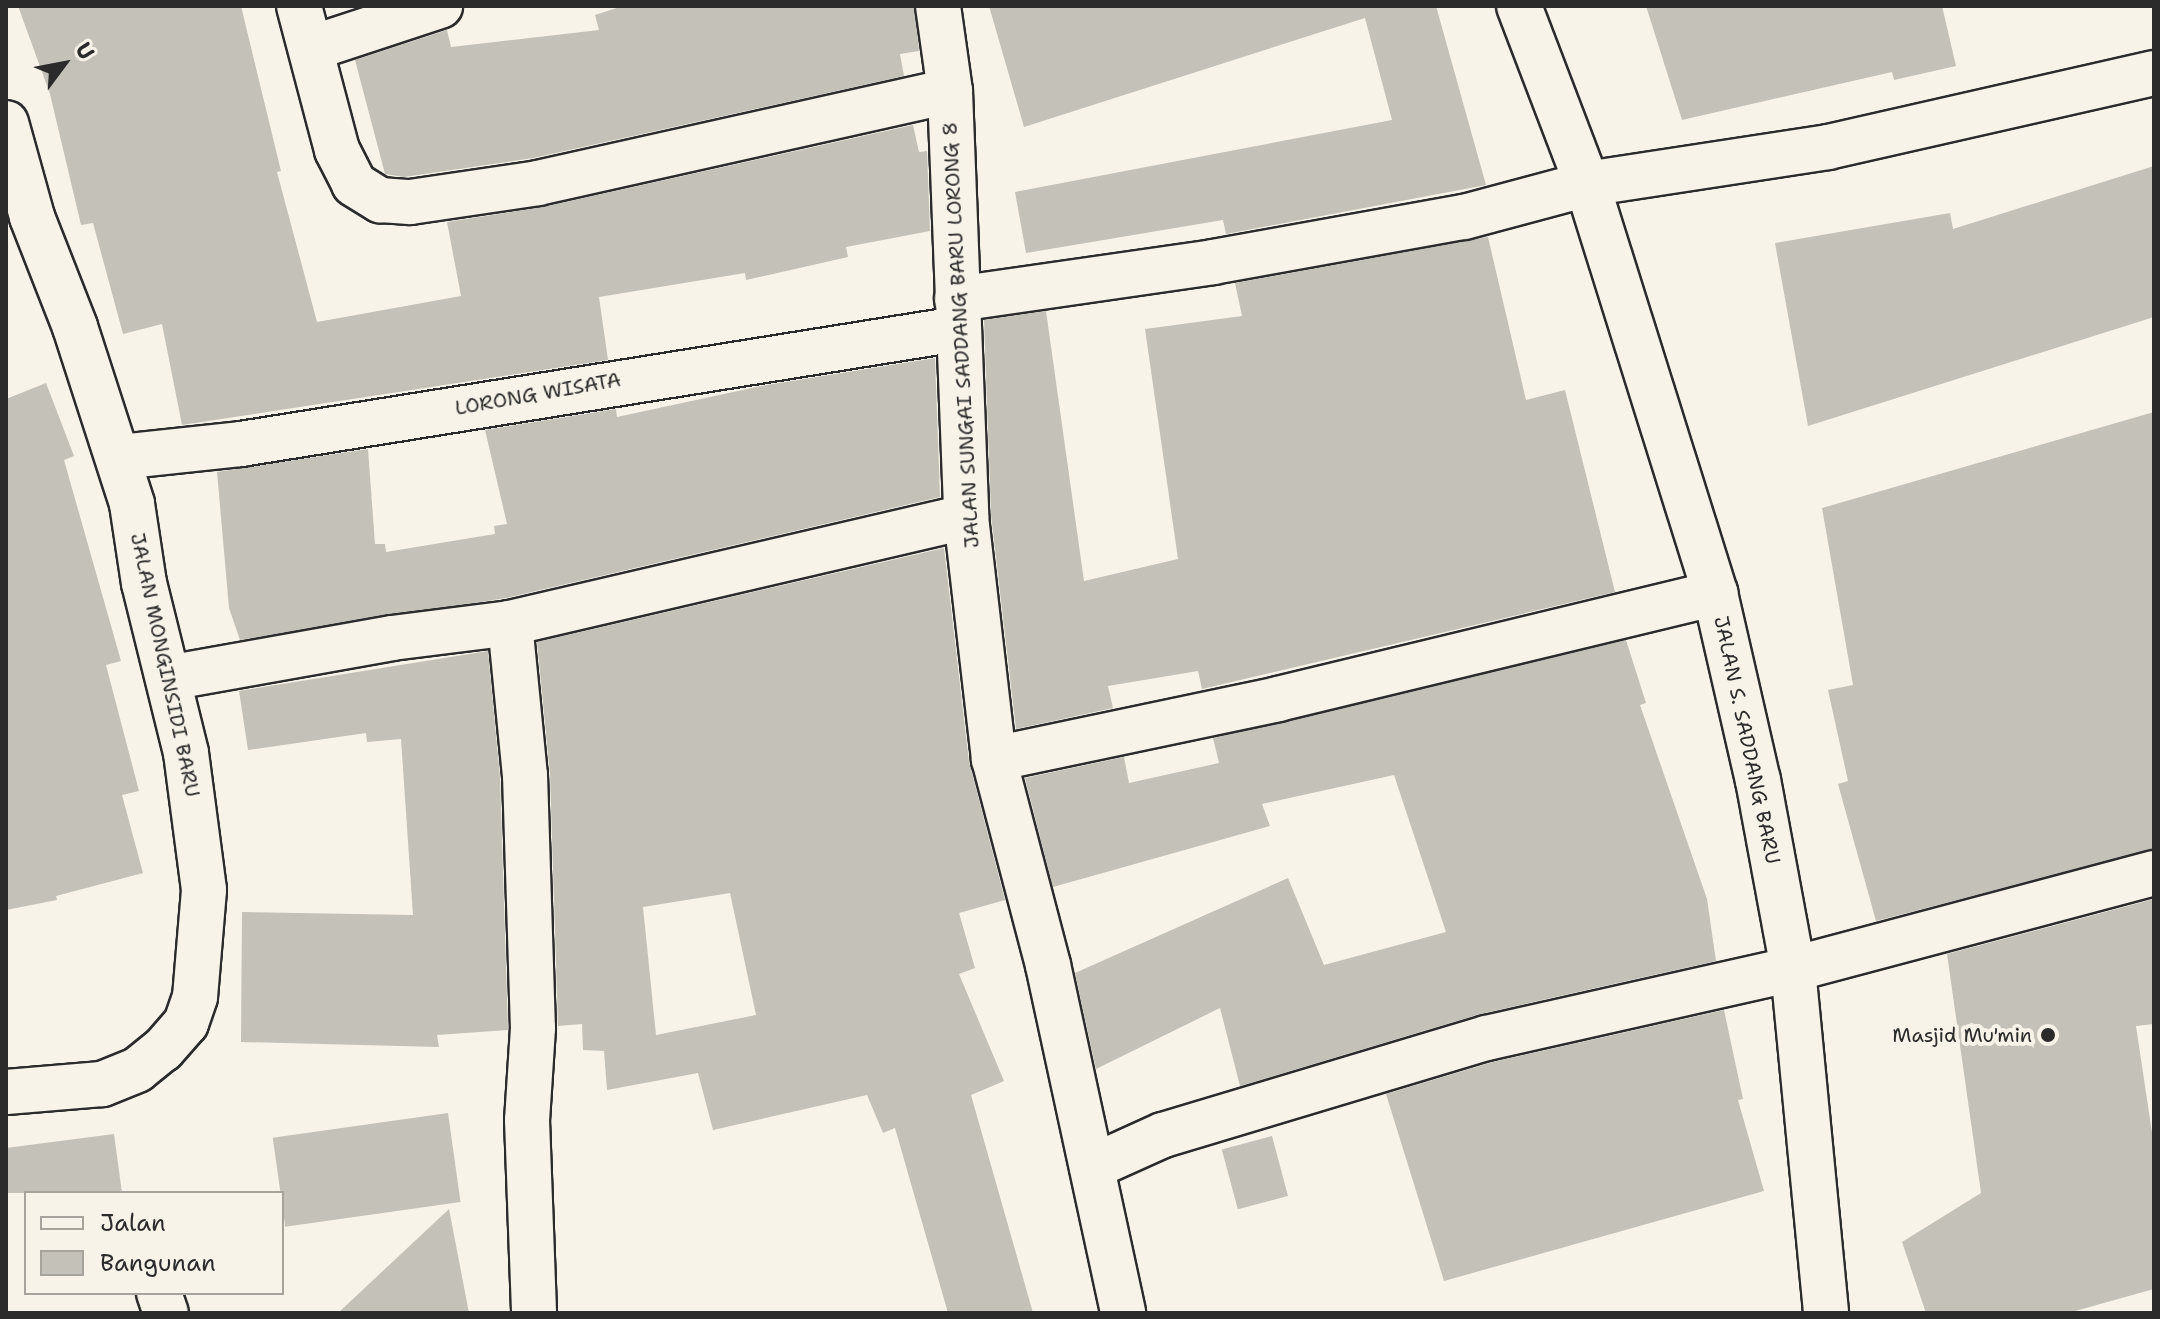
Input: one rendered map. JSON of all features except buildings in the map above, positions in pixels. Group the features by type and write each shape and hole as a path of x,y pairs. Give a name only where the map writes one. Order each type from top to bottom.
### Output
{"street":[{"path":"299,6 337,150 354,184 380,200 410,202 538,183 950,91"},
{"path":"312,48 440,6"},
{"name":"JALAN SUNGAI SADDANG BARU LORONG 8","path":"938,6 950,91 966,517 994,759 1048,965 1123,1313"},
{"name":"JALAN S. SADDANG BARU","path":"1519,6 1587,184 1715,593 1758,780 1793,969 1826,1313"},
{"name":"LORONG WISATA","path":"119,457 241,444 957,314 1213,262 1464,217 1587,184 1828,147 2154,73"},
{"name":"JALAN MONGINSIDI BARU","path":"6,123 32,217 119,457 194,798 204,890 195,997 186,1023 137,1070 102,1084 6,1092"},
{"path":"168,678 392,638 510,623 966,517"},
{"path":"994,759 1278,699 1715,593"},
{"path":"510,623 526,807 534,1313"},
{"path":"1092,1167 1163,1135 1487,1038 1793,969 2154,873"}],"place":[{"name":"Masjid Mu'min","path":"2048,1035"}]}
